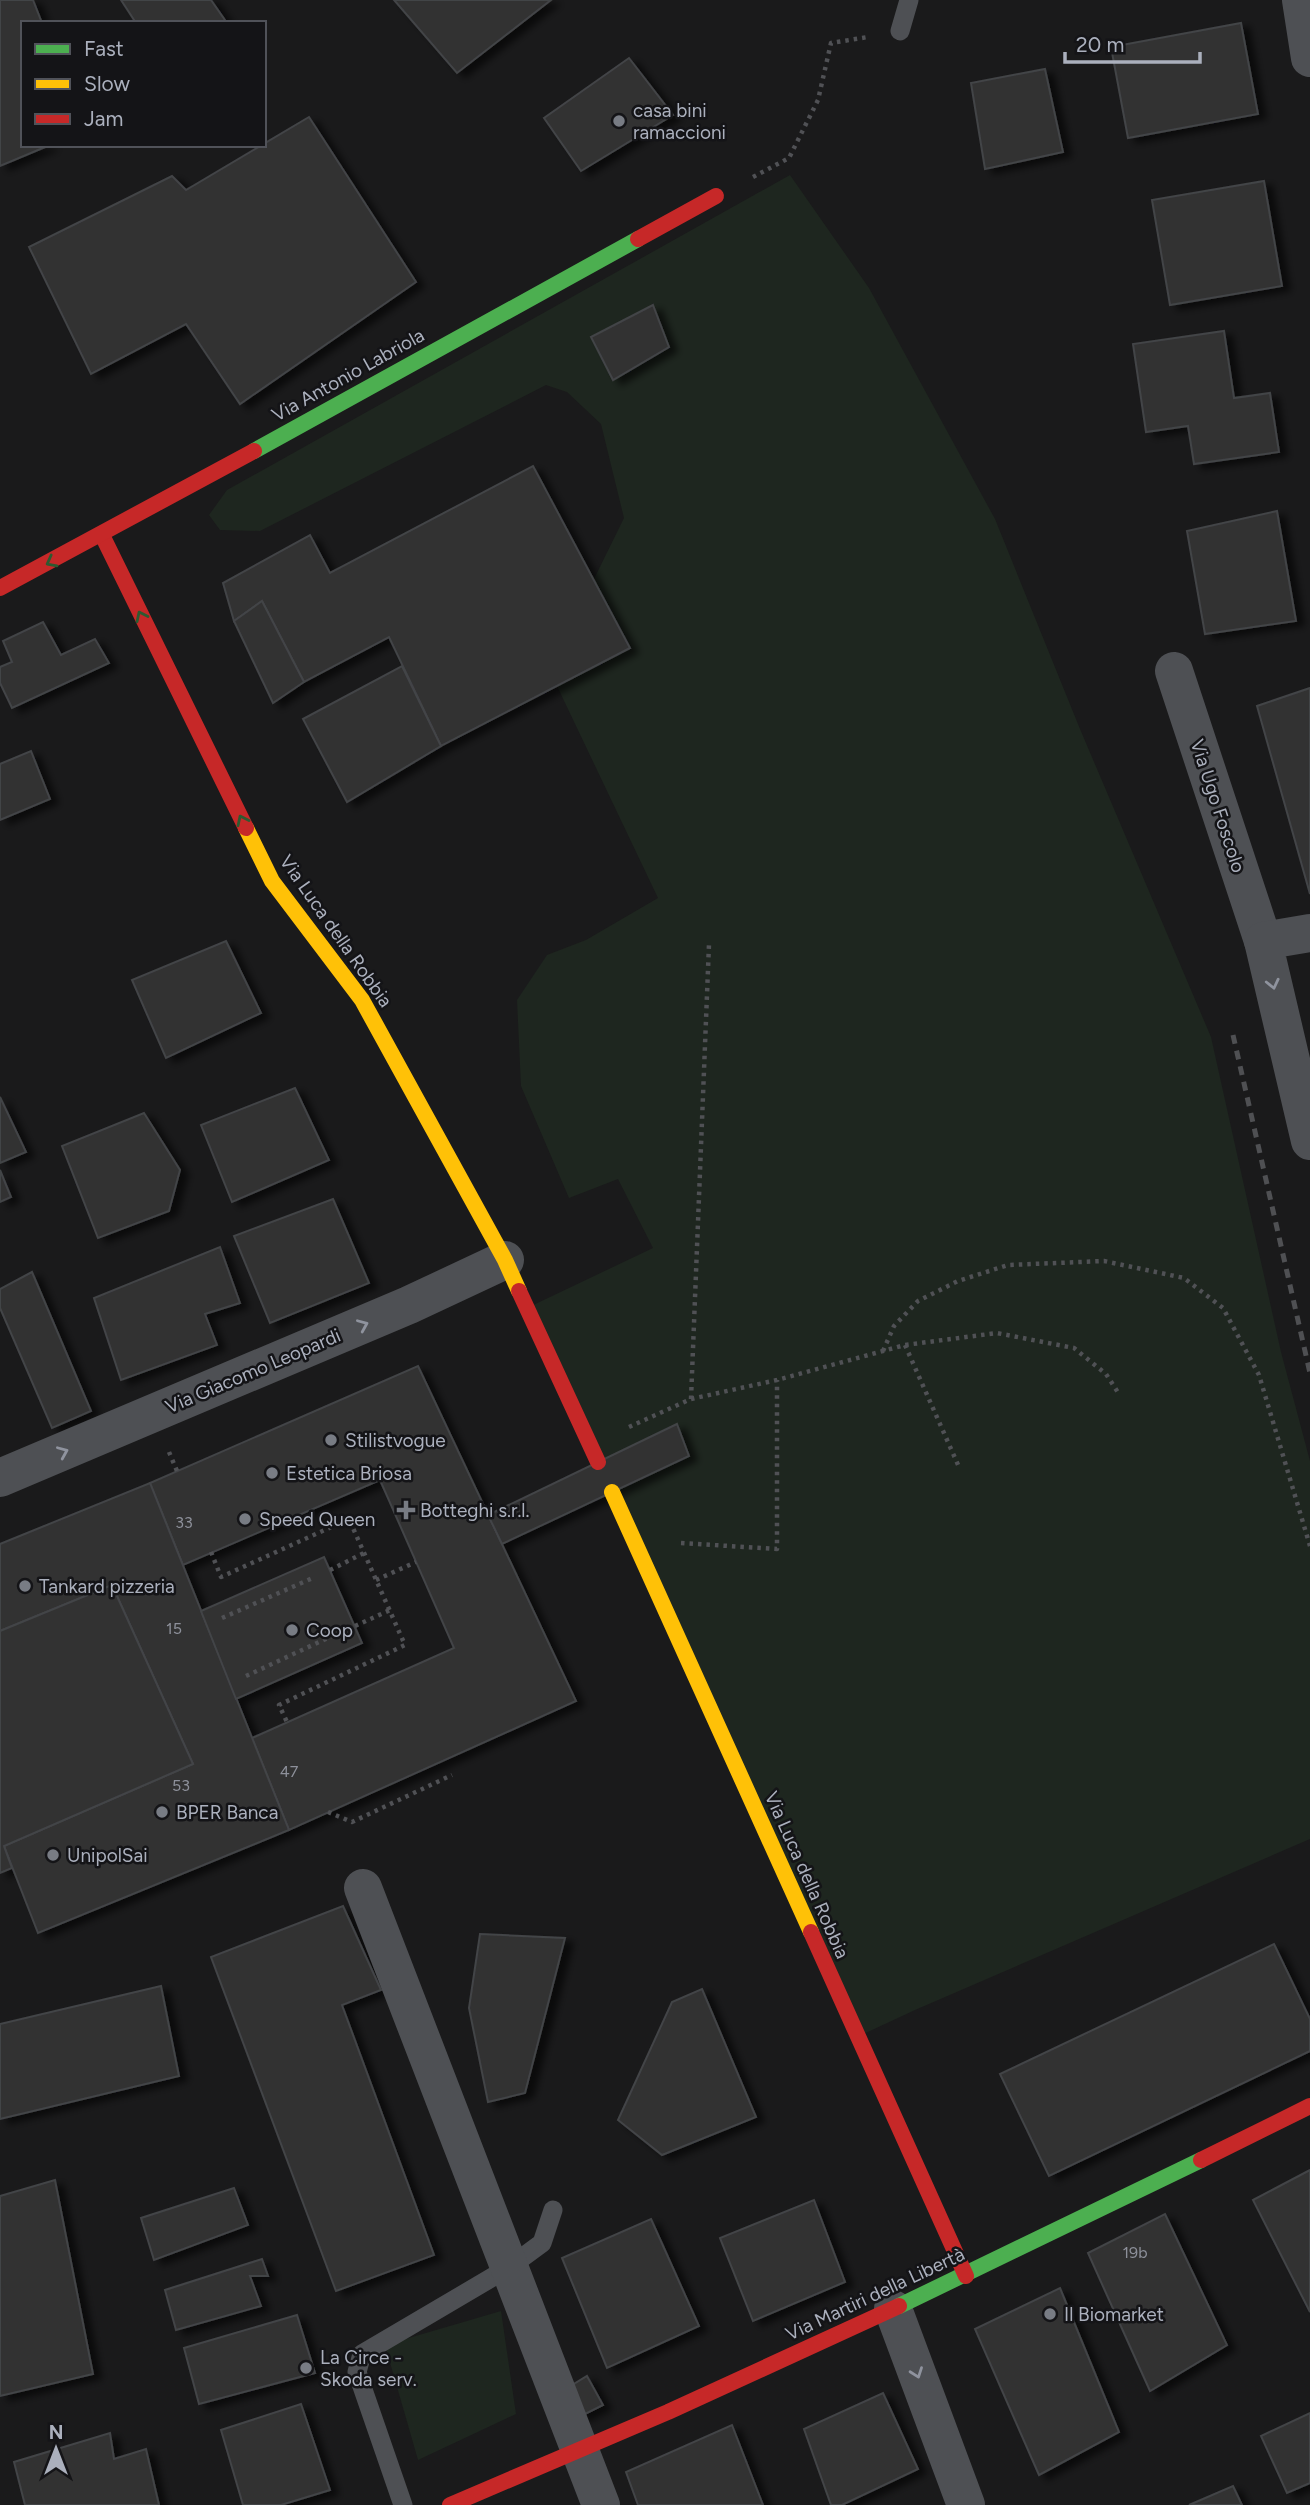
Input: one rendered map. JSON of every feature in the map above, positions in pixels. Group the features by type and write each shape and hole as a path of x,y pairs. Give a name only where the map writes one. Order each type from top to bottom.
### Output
{"street":[{"path":"1301,0 1310,58"},
{"name":"Via Antonio Labriola","path":"0,588 102,535 716,196"},
{"name":"Via Luca della Robbia","path":"102,535 272,881 362,1000 505,1260 598,1462"},
{"name":"Via Ugo Foscolo","path":"1174,671 1263,940 1310,1141"},
{"path":"1263,940 1310,933"},
{"name":"Via Giacomo Leopardi","path":"0,1478 409,1306 505,1260"},
{"name":"Via Luca della Robbia","path":"612,1492 966,2276"},
{"path":"363,1888 601,2505"},
{"name":"Via Martiri della Libertà","path":"450,2505 579,2452 966,2276 1310,2106"},
{"path":"893,2309 965,2505"}],"lane":[{"path":"900,31 909,0"},
{"path":"403,2505 357,2372 362,2354 509,2268 542,2243 553,2210"}],"path":[{"path":"789,158 818,100 831,43"},
{"path":"691,1399 709,944"},
{"path":"883,1351 894,1326 918,1301 958,1281 1009,1265 1104,1261 1184,1278 1223,1308 1259,1374 1310,1546"},
{"path":"590,1444 691,1399 776,1380 905,1345 998,1333 1073,1348 1106,1374 1119,1394"},
{"path":"905,1345 959,1467"},
{"path":"634,1540 776,1549 776,1380"},
{"path":"212,1552 221,1577 349,1519 390,1610 405,1645 279,1705 287,1722"},
{"path":"330,1570 364,1553"},
{"path":"376,1580 415,1562"},
{"path":"222,1618 315,1577"},
{"path":"355,1626 390,1610"},
{"path":"246,1676 343,1631"},
{"path":"328,1812 352,1822 452,1775"}],"shaded area":[{"path":"790,175 869,288 995,519 1080,729 1211,1037 1281,1352 1310,1461 1310,1839 857,2037 612,1492 676,1424 598,1462 527,1308 653,1248 618,1179 569,1198 521,1086 517,1000 547,955 586,940 658,898 557,686 630,648 594,579 624,518 601,424 567,392 546,385 260,531 220,530 209,515 227,490"},
{"path":"501,2311 516,2414 418,2460 385,2345"}],"building":[{"path":"0,0 33,0 41,21 21,21 21,147 45,147 0,166"},
{"path":"121,0 211,0 226,21 135,21"},
{"path":"394,0 551,0 457,73"},
{"path":"1241,23 1258,114 1128,138 1111,47"},
{"path":"629,58 673,115 581,171 544,118"},
{"path":"1045,69 1063,152 985,169 971,83"},
{"path":"309,117 416,282 240,404 186,324 91,374 29,247 172,176 186,190 258,147 266,147 266,143"},
{"path":"1264,181 1282,286 1170,305 1152,200"},
{"path":"653,305 669,347 613,380 591,337"},
{"path":"1224,331 1234,398 1270,393 1279,452 1194,464 1188,426 1146,432 1133,344"},
{"path":"533,466 630,648 441,746 389,637 304,682 262,601 234,621 223,583 310,535 330,573"},
{"path":"1277,511 1296,621 1205,634 1187,531"},
{"path":"262,601 304,682 273,703 234,621"},
{"path":"43,622 61,655 95,639 109,663 12,708 0,683 0,667 12,662 3,641"},
{"path":"402,666 441,746 347,802 303,719"},
{"path":"1310,688 1310,894 1257,706"},
{"path":"31,751 50,799 0,820 0,764"},
{"path":"226,941 261,1013 166,1058 132,980"},
{"path":"295,1088 329,1160 232,1202 201,1125"},
{"path":"0,1097 26,1152 0,1163"},
{"path":"144,1113 180,1170 169,1211 98,1238 62,1146"},
{"path":"0,1170 11,1197 0,1202"},
{"path":"333,1199 369,1283 270,1323 234,1236"},
{"path":"220,1247 240,1303 205,1314 217,1345 121,1380 94,1298"},
{"path":"32,1272 91,1411 52,1428 0,1308 0,1289"},
{"path":"418,1366 576,1701 289,1830 252,1738 454,1648 380,1480 183,1565 150,1483"},
{"path":"677,1424 689,1456 502,1544 488,1515"},
{"path":"150,1483 289,1830 38,1933 4,1846 193,1764 112,1585 0,1631 0,1544"},
{"path":"324,1557 362,1643 236,1699 201,1611"},
{"path":"112,1585 193,1764 4,1846 12,1868 0,1873 0,1631"},
{"path":"343,1906 381,1990 342,2005 434,2255 336,2291 211,1957"},
{"path":"480,1934 565,1938 525,2093 488,2102 469,2008"},
{"path":"1274,1944 1310,2019 1310,2051 1049,2176 1000,2074"},
{"path":"161,1986 179,2076 0,2119 0,2024"},
{"path":"702,1989 756,2117 662,2155 618,2120 672,2002"},
{"path":"1310,2170 1310,2312 1253,2200"},
{"path":"55,2180 93,2374 0,2396 0,2196"},
{"path":"234,2188 248,2225 154,2260 141,2218"},
{"path":"814,2200 845,2282 753,2321 720,2238"},
{"path":"1165,2214 1227,2345 1150,2391 1088,2253"},
{"path":"651,2219 699,2326 607,2368 562,2258"},
{"path":"262,2259 268,2276 250,2276 261,2306 176,2330 165,2290"},
{"path":"1060,2288 1119,2432 1039,2475 975,2329"},
{"path":"297,2315 315,2373 199,2404 184,2348"},
{"path":"587,2376 603,2405 579,2417 569,2387"},
{"path":"883,2393 918,2469 842,2505 831,2505 804,2429"},
{"path":"301,2404 330,2490 281,2505 243,2505 221,2430"},
{"path":"1310,2413 1310,2483 1287,2493 1261,2436"},
{"path":"732,2425 763,2505 638,2505 626,2472"},
{"path":"110,2433 114,2459 146,2449 159,2505 25,2505 14,2462"},
{"path":"1233,2486 1242,2505 1189,2505"}],"railway":[{"path":"1233,1035 1310,1373"}],"traffic: fast":[{"path":"254,451 638,239"},
{"path":"899,2306 1201,2160"}],"traffic: slow":[{"path":"246,828 272,881 362,1000 505,1260 519,1291"},
{"path":"612,1492 811,1932"}],"traffic: jam":[{"path":"638,239 716,196"},
{"path":"0,588 254,451"},
{"path":"102,535 246,828"},
{"path":"519,1291 598,1462"},
{"path":"811,1932 966,2276"},
{"path":"1201,2160 1310,2106"},
{"path":"450,2505 668,2412 899,2306"}],"place":[{"name":"casa bini ramaccioni","path":"619,121"},
{"name":"Stilistvogue","path":"331,1440"},
{"name":"Estetica Briosa","path":"272,1473"},
{"name":"Botteghi s.r.l.","path":"406,1510"},
{"name":"Speed Queen","path":"245,1519"},
{"name":"Tankard pizzeria","path":"25,1586"},
{"name":"Coop","path":"292,1630"},
{"name":"BPER Banca","path":"162,1812"},
{"name":"UnipolSai","path":"53,1855"},
{"name":"Il Biomarket","path":"1050,2314"},
{"name":"La Circe - Skoda serv.","path":"306,2368"}]}
